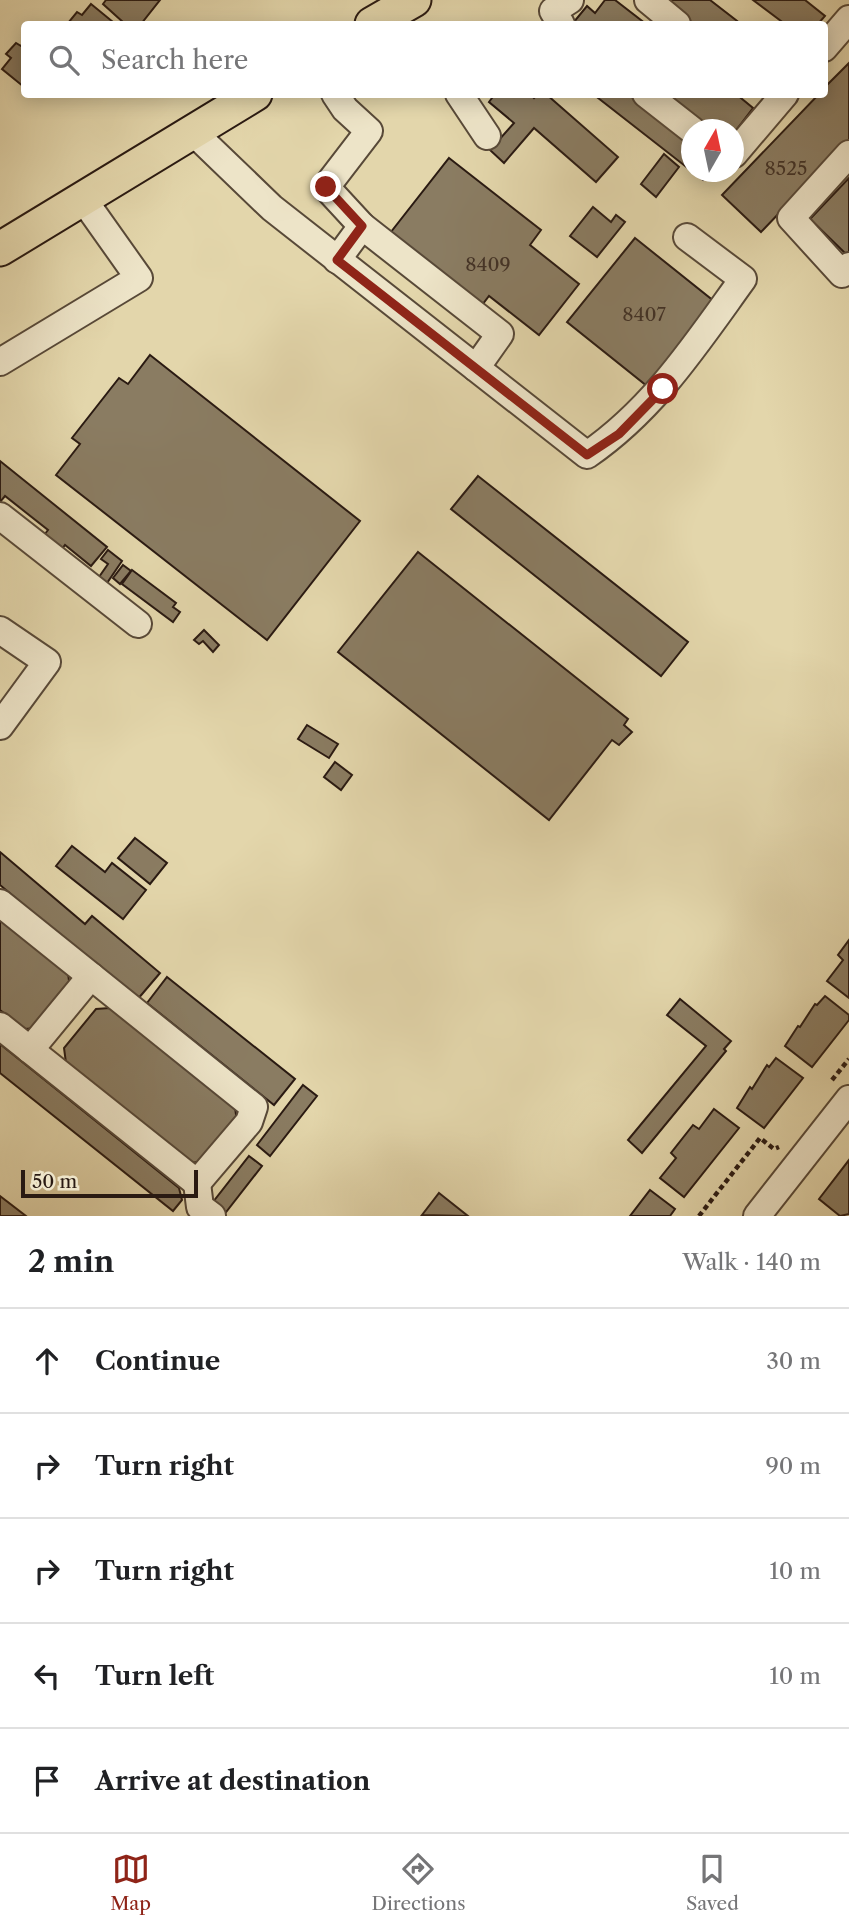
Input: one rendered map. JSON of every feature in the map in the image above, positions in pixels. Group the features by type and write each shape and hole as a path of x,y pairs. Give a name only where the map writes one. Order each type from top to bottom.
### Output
{"main road":[{"path":"381,21 409,11"},
{"path":"0,248 248,98"}],"lane":[{"path":"559,21 553,11 570,0"},
{"path":"648,0 673,21"},
{"path":"828,43 849,19"},
{"path":"338,98 345,109 369,131 326,187 362,226 500,334 476,368"},
{"path":"461,98 486,136"},
{"path":"651,98 681,121"},
{"path":"744,139 773,99"},
{"path":"193,132 271,208 587,455 619,434 663,389 743,279 687,237"},
{"path":"849,154 791,218 842,274 849,267"},
{"path":"0,362 139,278 83,199"},
{"path":"337,260 362,226"},
{"path":"0,516 138,624"},
{"path":"0,629 47,662 0,726"},
{"path":"0,902 254,1107 249,1122 197,1183"},
{"path":"30,1050 91,976"},
{"path":"0,1026 197,1183 200,1207 212,1216"},
{"path":"757,1216 837,1094"}],"path":[{"path":"837,1094 849,1059"},
{"path":"698,1216 760,1138 777,1150 785,1140"}],"building":[{"path":"106,0 160,0 143,21 122,21 103,4"},
{"path":"605,0 615,0 642,21 575,21 587,6 595,13"},
{"path":"658,0 710,0 737,21 685,21"},
{"path":"753,0 805,0 825,16 821,21 781,21"},
{"path":"91,4 112,21 70,21 77,12 82,15"},
{"path":"16,43 21,46 21,85 2,69 11,58 6,54"},
{"path":"849,63 849,140 761,232 722,195 734,182 744,182 744,172 815,98 828,98 828,84"},
{"path":"492,98 551,98 618,157 596,182 534,128 504,163 490,150 514,123 489,102"},
{"path":"598,98 633,98 681,135 681,162"},
{"path":"669,98 741,98 753,108 744,120 695,119"},
{"path":"664,154 679,167 656,197 641,184"},
{"path":"449,158 541,230 530,245 579,284 539,335 489,296 479,309 387,237"},
{"path":"849,178 849,257 810,219"},
{"path":"593,207 611,222 616,215 625,222 597,257 570,236"},
{"path":"635,238 720,306 652,390 567,322"},
{"path":"150,355 360,521 267,640 56,475 80,444 72,438 119,378 128,384"},
{"path":"0,461 107,547 91,566 65,545 59,553 41,539 48,530 5,496 0,502"},
{"path":"478,476 688,642 661,676 451,509"},
{"path":"108,550 122,561 107,583 99,577 108,564 101,559"},
{"path":"418,552 628,719 624,725 632,732 619,745 612,740 549,820 338,652"},
{"path":"123,565 131,571 120,584 113,578"},
{"path":"132,570 176,603 173,607 180,612 173,622 122,584"},
{"path":"204,630 219,645 213,652 203,641 199,644 194,640"},
{"path":"307,725 338,744 329,758 298,739"},
{"path":"335,762 352,775 341,790 324,777"},
{"path":"135,838 167,863 150,884 118,858"},
{"path":"72,846 105,872 112,863 146,890 123,919 56,866"},
{"path":"0,852 85,924 92,916 160,973 137,1000 0,885"},
{"path":"0,919 68,973 70,989 40,1028 24,1029 0,1010"},
{"path":"849,940 849,998 827,981 843,960 838,955"},
{"path":"167,977 295,1079 274,1105 147,1003"},
{"path":"825,996 849,1015 849,1020 812,1067 785,1046 815,1004"},
{"path":"680,999 731,1041 724,1049 726,1051 642,1153 628,1140 706,1046 667,1015"},
{"path":"110,1008 235,1107 237,1122 205,1161 191,1163 66,1063 64,1048 96,1009"},
{"path":"0,1044 179,1188 182,1200 173,1211 0,1073"},
{"path":"776,1058 803,1078 764,1128 737,1108 767,1065 769,1067"},
{"path":"303,1085 317,1096 270,1156 257,1145"},
{"path":"714,1109 739,1128 684,1197 660,1178 676,1158 671,1153 693,1125 699,1129"},
{"path":"249,1156 262,1166 223,1216 213,1202"},
{"path":"849,1160 849,1214 840,1216 819,1199"},
{"path":"650,1190 675,1209 670,1216 630,1216"},
{"path":"439,1193 468,1216 422,1215"},
{"path":"0,1196 26,1216 0,1216"}],"route":[{"path":"326,187 362,226 337,260 587,455 619,434 663,389"}]}
